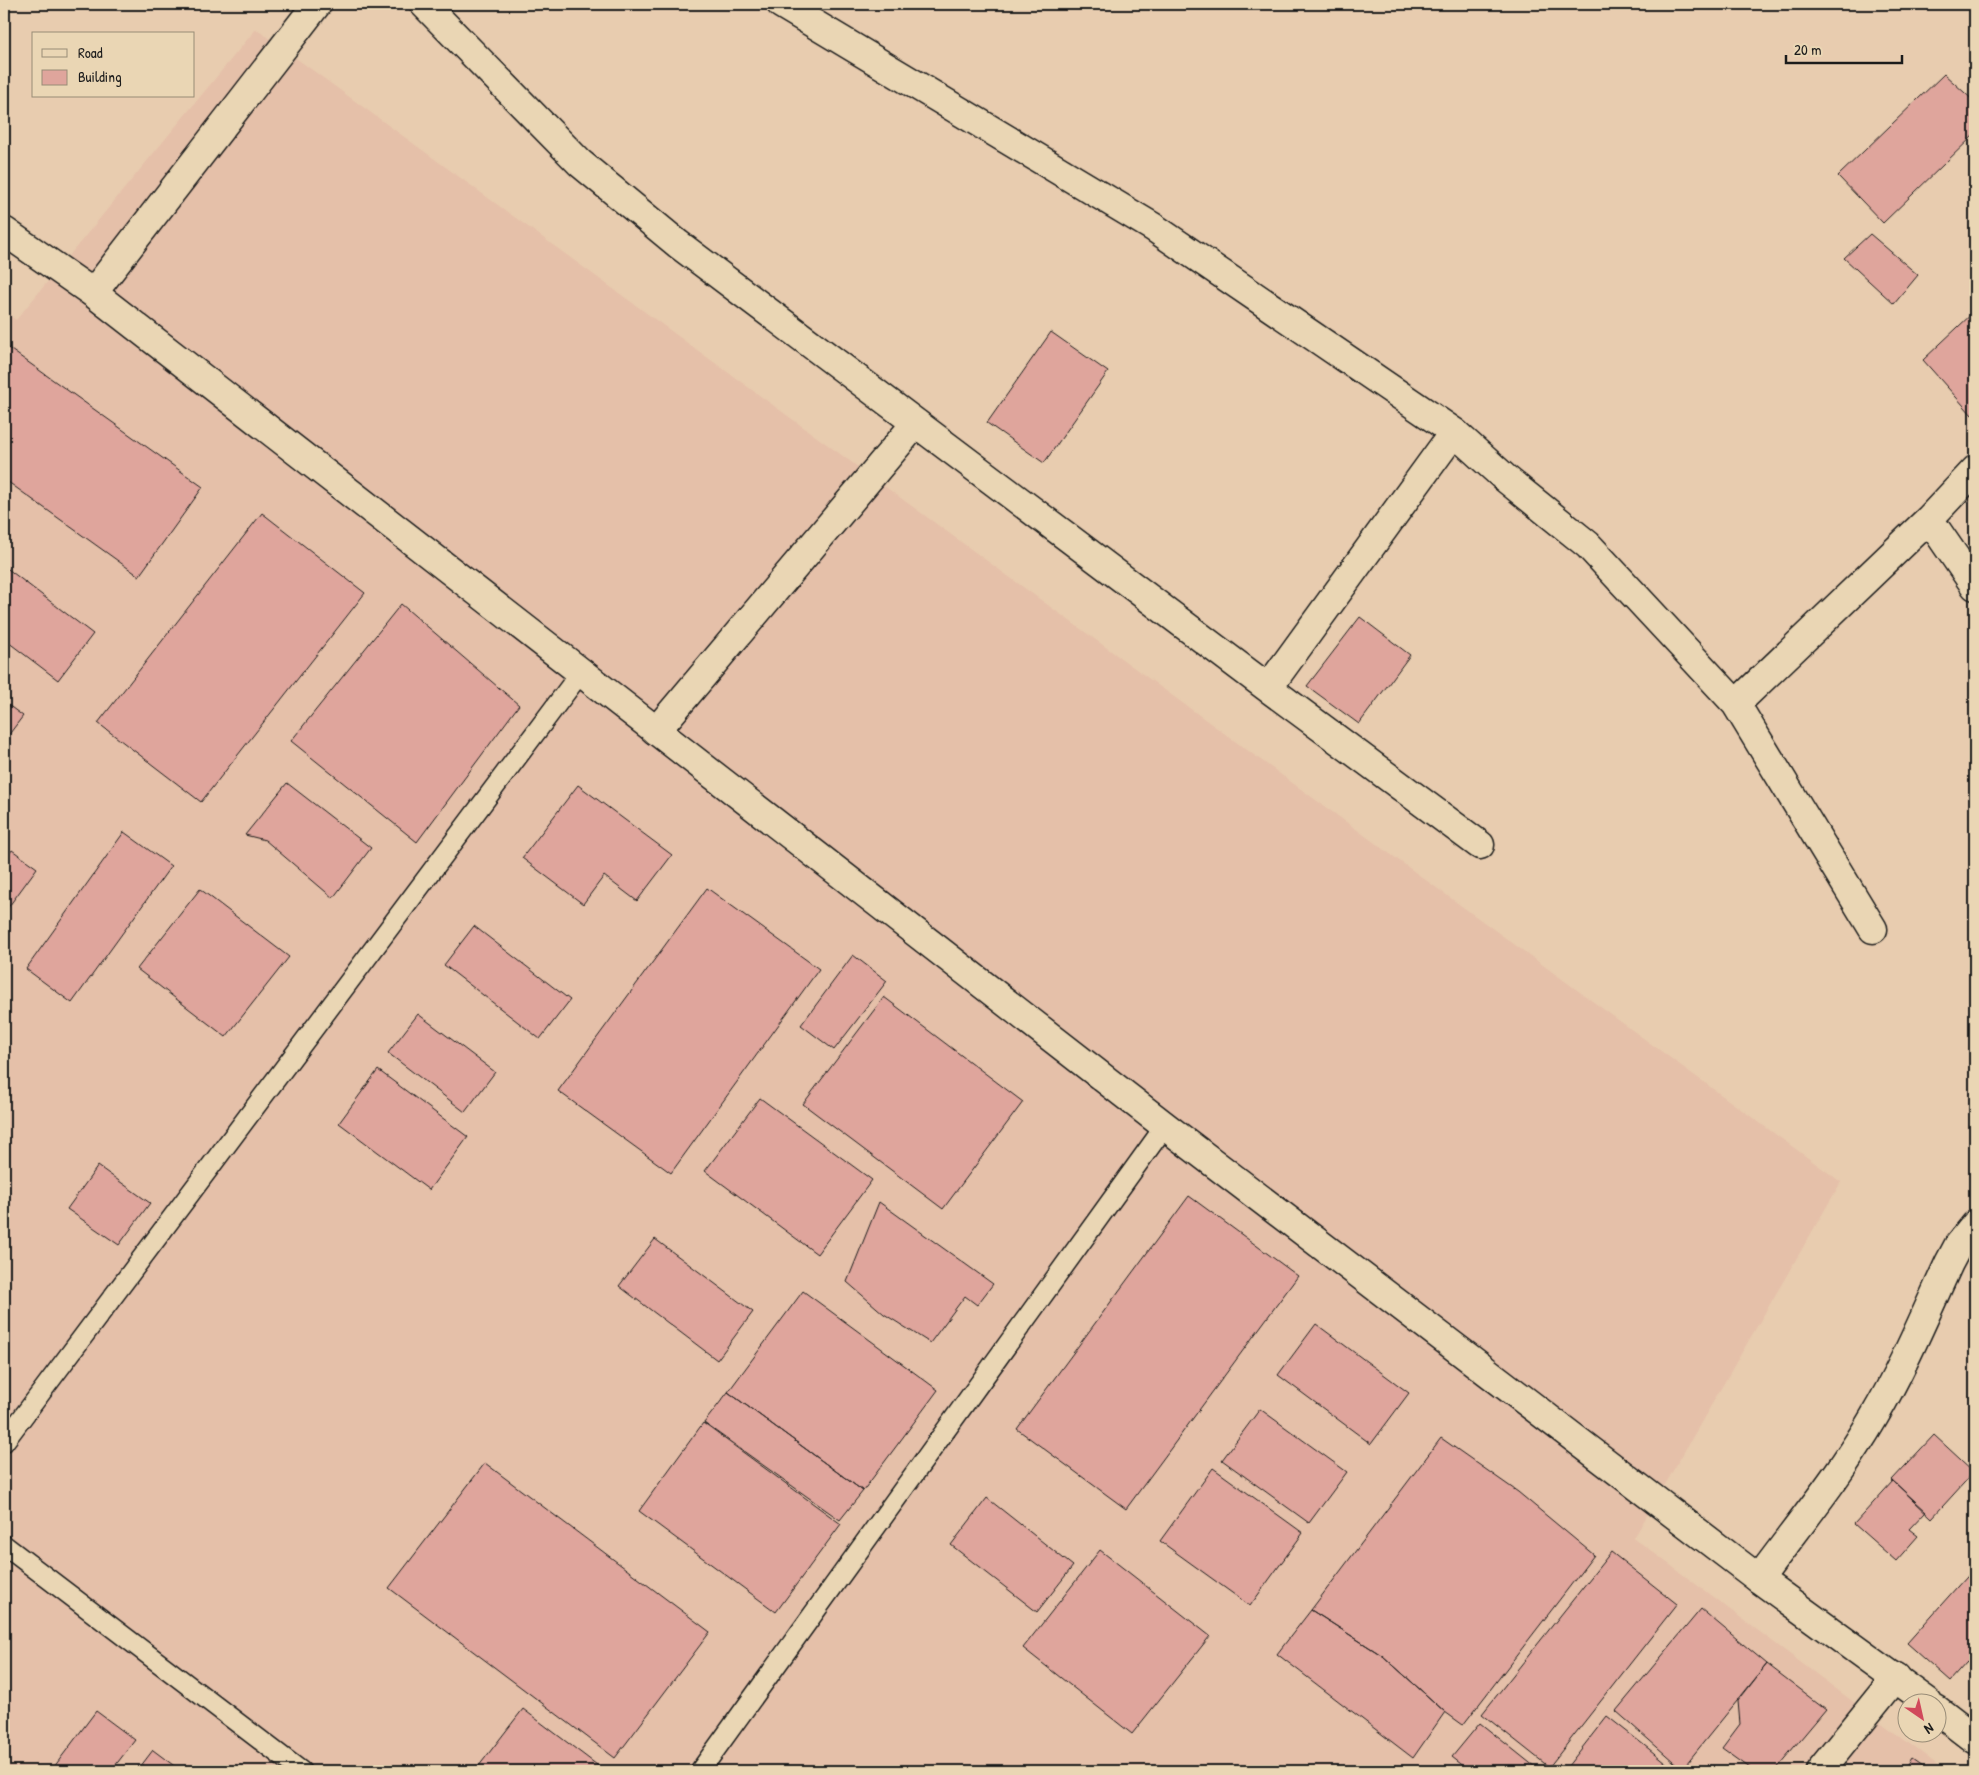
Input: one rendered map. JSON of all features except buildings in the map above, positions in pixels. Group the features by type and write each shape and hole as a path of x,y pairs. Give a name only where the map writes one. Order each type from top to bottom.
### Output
{"street":[{"path":"93,294 317,4"},
{"path":"424,4 580,163 678,244 1268,688 1480,844"},
{"path":"781,4 1153,227 1454,432 1505,478 1588,546 1736,704 1873,929"},
{"path":"4,231 93,294 1165,1126 1759,1579 1915,1692"},
{"path":"656,731 916,423"},
{"path":"1268,688 1454,432"},
{"path":"1736,704 1929,519 1975,470"},
{"path":"1929,519 1975,586"},
{"path":"1759,1579 1850,1456 1874,1417 1894,1381 1958,1246 1975,1225"},
{"path":"1820,1771 1896,1677"},
{"path":"1946,1717 1975,1739"}],"lane":[{"path":"4,1442 581,672"},
{"path":"700,1771 1165,1126"},
{"path":"4,1546 301,1771"}],"shaded area":[{"path":"256,29 1841,1182 1634,1538 1896,1734 1896,1742 1907,1742 1946,1771 4,1771 4,311 16,320"}]}
